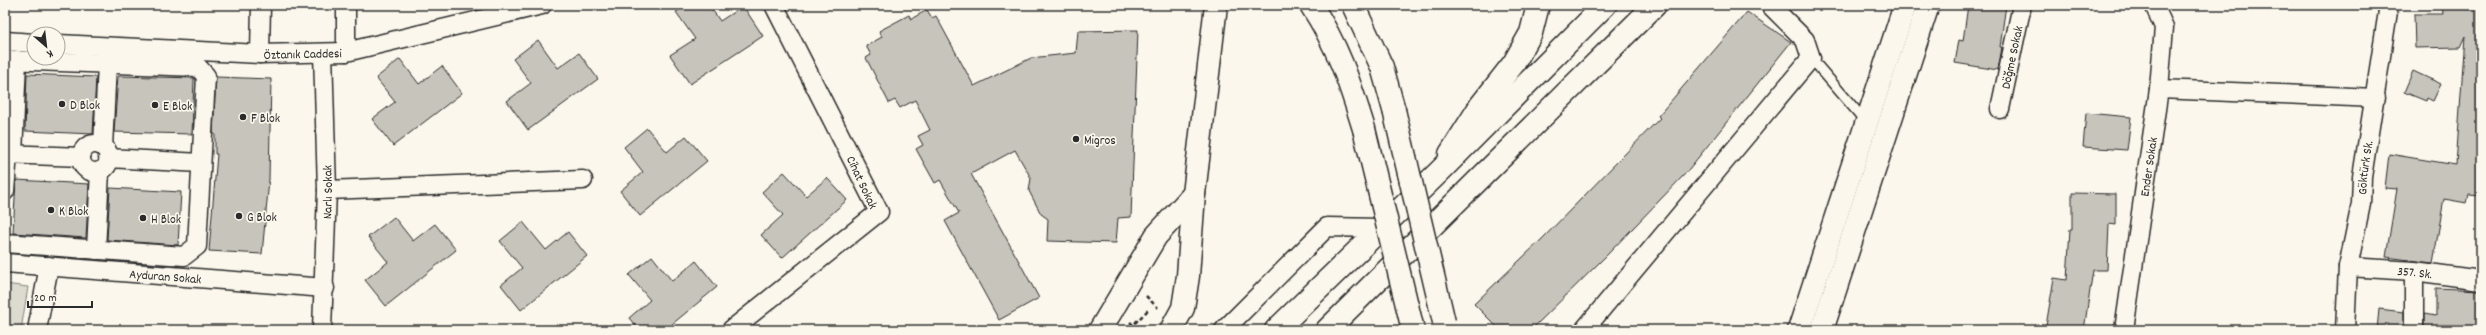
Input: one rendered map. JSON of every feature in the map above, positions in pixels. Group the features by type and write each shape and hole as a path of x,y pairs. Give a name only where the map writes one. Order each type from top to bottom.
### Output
{"main road":[{"path":"1171,330 1183,308 1194,194 1216,5"},
{"path":"1310,5 1327,30 1346,70 1364,129 1413,330"},
{"path":"1353,5 1382,67 1394,110 1445,326"},
{"path":"1364,5 1366,33"},
{"path":"1439,172 1481,105 1514,63 1531,34 1538,5"},
{"path":"1276,330 1439,172 1605,5"},
{"path":"1327,330 1655,5"},
{"path":"1799,330 1905,5"},
{"path":"1822,330 1928,5"},
{"path":"1100,330 1156,236 1194,194"}],"street":[{"path":"260,54 261,5"},
{"path":"346,5 346,52"},
{"name":"Öztanık Caddesi","path":"66,44 260,54 346,52 542,5"},
{"name":"Cihat Sokak","path":"731,330 879,212 774,5"},
{"path":"1584,330 1811,58 1805,40 1770,5"},
{"name":"Döğme Sokak","path":"2000,109 2022,5"},
{"name":"Ender Sokak","path":"2124,330 2159,89 2164,27 2154,5"},
{"name":"Göktürk Sk.","path":"2345,330 2348,267 2362,204 2362,177 2376,98 2389,5"},
{"path":"5,41 26,42"},
{"name":"Narlı Sokak","path":"322,330 325,288 327,190 324,53"},
{"path":"5,191 8,154 11,60 198,67 206,76 196,246 184,256 5,243"},
{"path":"96,250 104,159 107,64"},
{"path":"2159,89 2376,98"},
{"path":"81,157 88,146 96,144 104,159"},
{"path":"8,154 81,157"},
{"path":"81,157 87,169 104,159 201,163"},
{"path":"327,190 583,180"},
{"path":"1224,330 1327,227 1381,228"},
{"name":"Ayduran Sokak","path":"5,263 325,288"},
{"path":"37,330 49,266"},
{"name":"357. Sk.","path":"2348,267 2414,271 2481,280"},
{"path":"2414,271 2414,330"}],"lane":[{"path":"1811,58 1867,123"}],"shaded area":[{"path":"5,284 28,287 21,330 5,330"}],"building":[{"path":"687,5 709,5 720,21 743,6 763,36 690,84 670,55 695,39 676,12"},
{"path":"1968,5 2006,5 1998,70 1955,63 1959,40 1963,41"},
{"path":"2442,5 2481,5 2481,196 2469,195 2467,203 2444,199 2433,263 2386,257 2397,189 2385,188 2389,154 2456,165 2465,36 2460,47 2415,48 2414,14 2443,14"},
{"path":"927,10 932,18 936,16 974,86 1031,58 1076,53 1078,31 1138,30 1131,217 1118,218 1116,243 1047,241 1048,219 1041,214 1029,191 1031,178 1015,150 971,174 1039,298 999,320 945,221 959,213 940,180 935,183 916,149 923,145 918,136 930,130 915,100 900,108 895,100 889,103 866,58 871,55 866,46 882,37 879,31 909,15 911,19"},
{"path":"1747,12 1791,42 1685,174 1606,256 1531,330 1500,330 1474,304 1542,239 1660,118 1658,116"},
{"path":"538,40 558,68 579,53 598,79 528,130 507,101 531,83 513,59"},
{"path":"400,59 419,84 442,66 462,93 393,146 372,119 395,102 376,78"},
{"path":"2413,71 2441,84 2433,101 2427,98 2426,101 2404,92"},
{"name":"D Blok","path":"27,74 96,77 93,134 25,131"},
{"name":"E Blok","path":"118,76 194,78 192,134 114,132"},
{"path":"216,77 271,79 269,180 262,254 209,251 217,154 215,154 215,134 213,134"},
{"path":"2086,113 2131,117 2127,150 2083,147"},
{"path":"647,128 667,152 686,136 707,161 640,216 620,191 643,172 624,147"},
{"path":"784,172 806,196 827,178 847,200 782,258 761,235 783,215 762,192"},
{"name":"K Blok","path":"16,180 89,184 86,238 13,233"},
{"name":"H Blok","path":"110,188 181,192 178,245 107,240"},
{"path":"2072,193 2116,194 2116,225 2109,224 2107,270 2093,270 2084,330 2046,326 2054,278 2067,280 2070,229 2072,229"},
{"path":"394,217 413,241 435,224 456,250 386,306 365,280 388,262 368,237"},
{"path":"523,222 546,250 568,232 587,256 521,310 501,285 522,268 500,241"},
{"path":"652,256 672,281 696,261 717,287 665,330 639,330 629,318 650,300 629,275"},
{"path":"2436,288 2480,290 2480,330 2424,330 2424,314 2436,316"},
{"path":"2379,309 2404,312 2404,330 2377,330"}],"place":[{"name":"D Blok","path":"62,104"},
{"name":"E Blok","path":"155,105"},
{"name":"F Blok","path":"243,117"},
{"name":"Migros","path":"1076,139"},
{"name":"K Blok","path":"51,210"},
{"name":"G Blok","path":"239,216"},
{"name":"H Blok","path":"143,218"}]}
